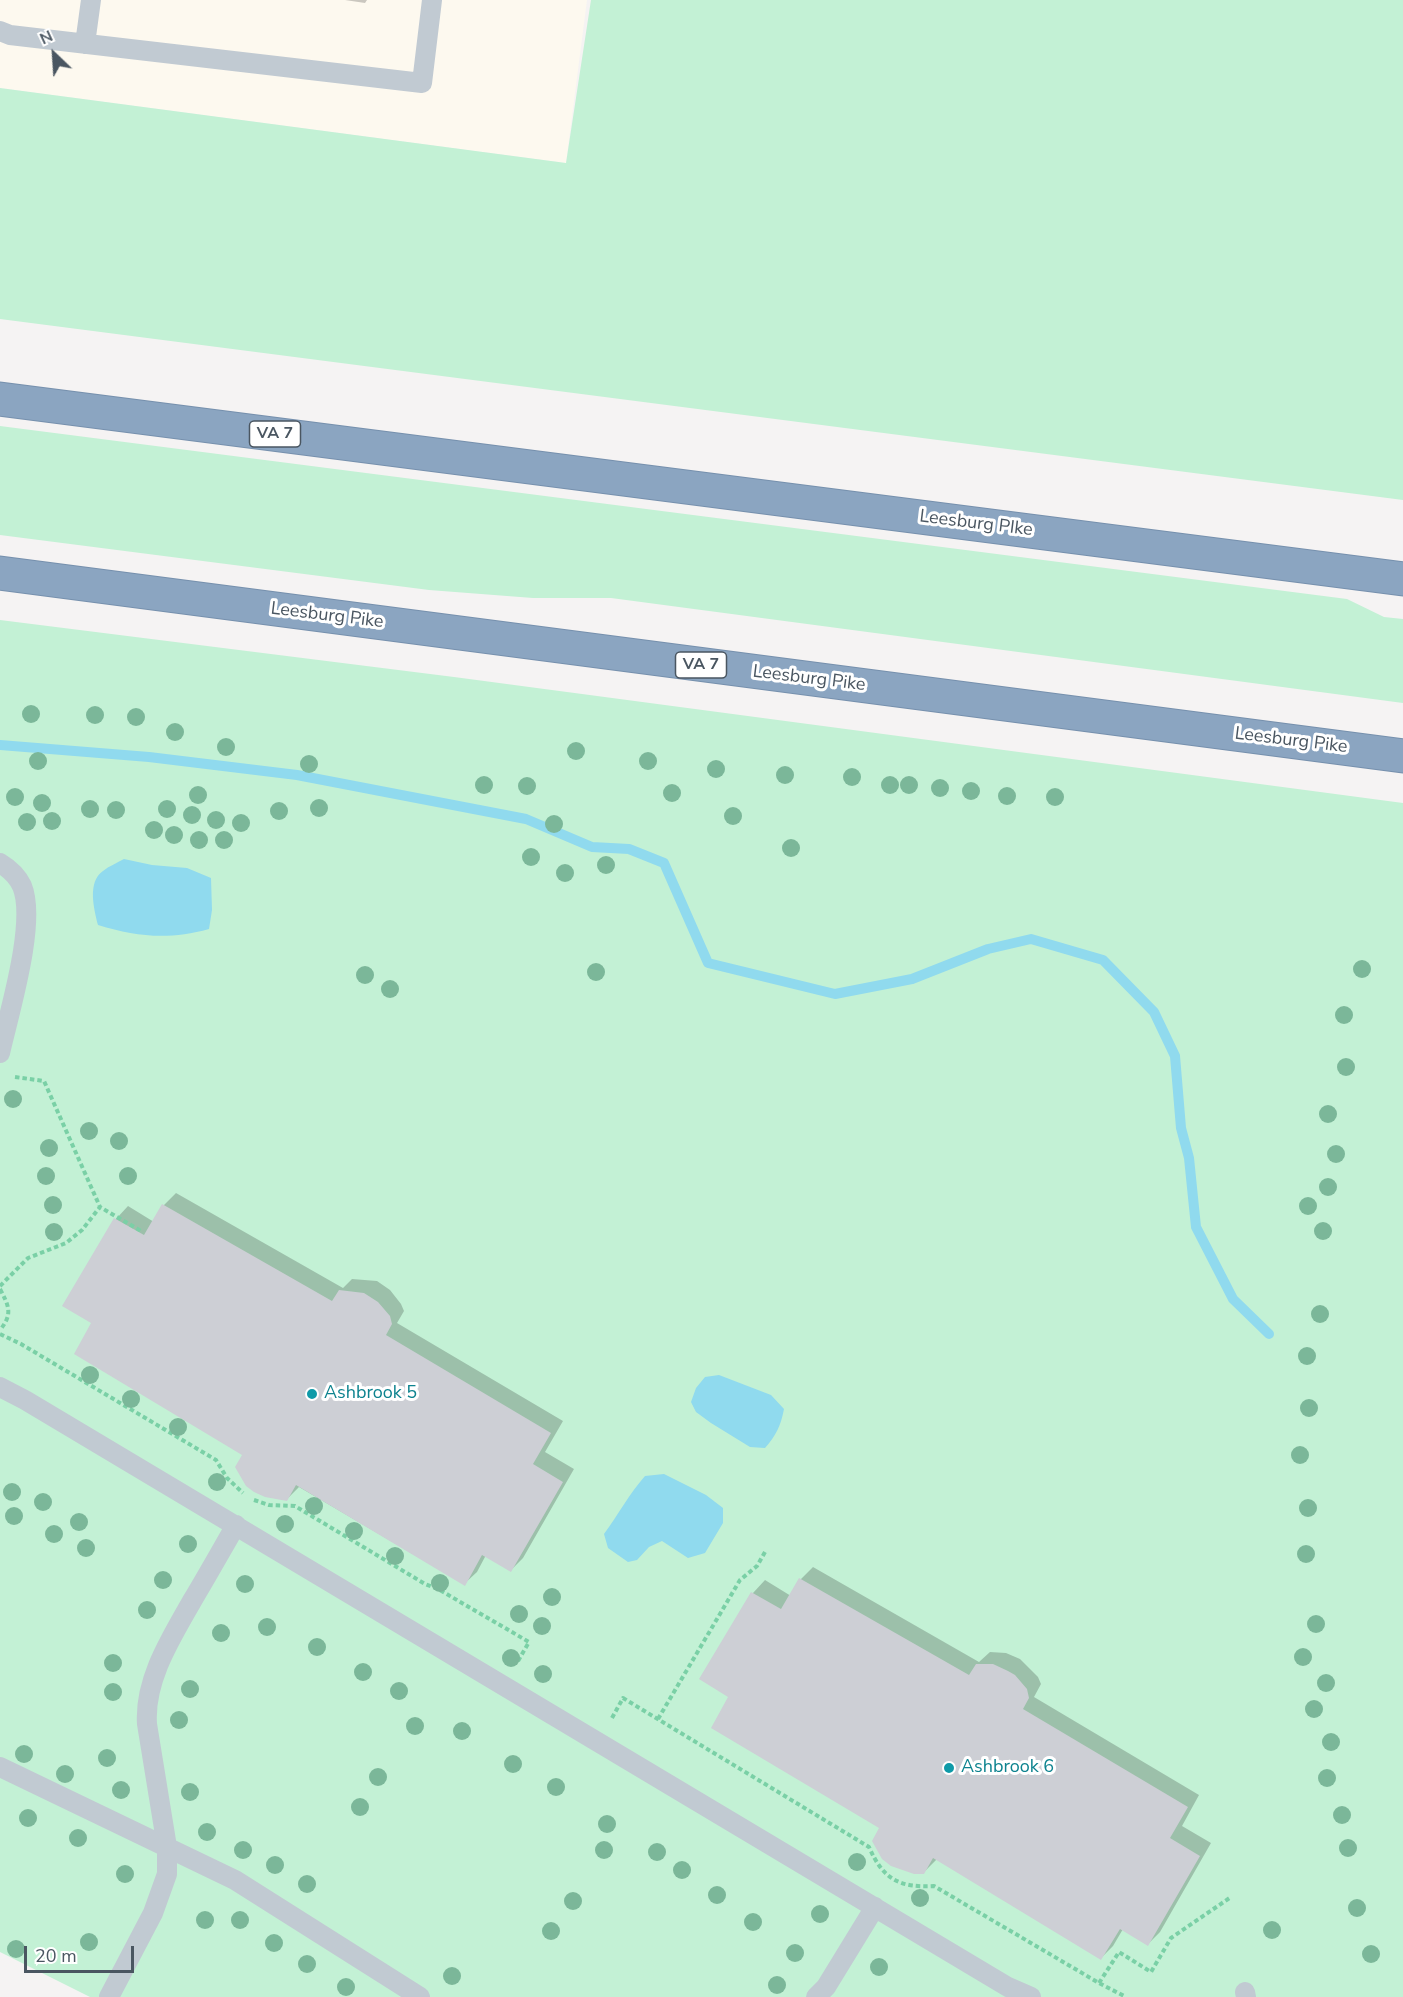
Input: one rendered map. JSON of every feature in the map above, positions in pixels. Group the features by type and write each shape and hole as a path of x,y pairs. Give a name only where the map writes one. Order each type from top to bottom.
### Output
{"highway":[{"name":"Leesburg PIke","path":"0,399 1403,579"},
{"name":"Leesburg Pike","path":"0,573 1403,756"}],"lane":[{"path":"85,44 91,0"},
{"path":"0,31 10,35 422,83 432,0"},
{"path":"0,863 12,870 22,886 26,904 27,928 0,1053"},
{"path":"0,1387 236,1525 1008,1987 1031,1997"},
{"path":"109,1997 153,1913 167,1874 167,1847 147,1724 148,1694 166,1649 236,1525"},
{"path":"0,1767 235,1880 267,1898 420,1997"},
{"path":"816,1997 826,1987 875,1907"}],"path":[{"path":"10,1076 44,1081 100,1207 141,1231"},
{"path":"100,1207 82,1230 66,1243 28,1258 0,1288 9,1305 8,1320 0,1332 216,1460 227,1478 245,1495"},
{"path":"252,1499 268,1505 295,1506 425,1584 438,1589 529,1642 504,1685"},
{"path":"658,1719 740,1580 757,1566 765,1552"},
{"path":"597,1741 623,1698 869,1847 876,1863 887,1875 902,1884 916,1887 933,1886 1126,1997"},
{"path":"1099,1983 1119,1952 1151,1972 1171,1938 1231,1897"}],"shaded area":[{"path":"0,0 587,0 566,163 0,88"}],"green space":[{"path":"591,0 1403,0 1403,500 0,319 0,88 566,163"},
{"path":"0,426 1347,599 1384,617 1403,619 1403,703 611,598 533,598 429,590 0,535"},
{"path":"0,620 454,677 1403,803 1403,1997 90,1997 0,1952"}],"water":[{"path":"124,859 152,865 187,868 211,878 212,910 209,929 180,935 153,936 98,925 93,896 95,882 103,871"},
{"path":"719,1375 771,1395 784,1409 777,1430 765,1448 750,1447 696,1412 691,1402 696,1388 705,1377"},
{"path":"664,1474 706,1495 723,1508 723,1523 705,1553 688,1558 662,1541 649,1547 637,1560 628,1562 608,1548 604,1534 645,1476"}],"building":[{"name":"Ashbrook 5","path":"162,1204 332,1301 339,1290 364,1293 378,1302 390,1316 392,1324 386,1335 551,1433 533,1464 563,1482 511,1572 482,1555 465,1586 296,1485 287,1501 265,1497 254,1492 246,1486 235,1467 242,1455 74,1354 91,1323 62,1306 114,1218 144,1235"},
{"name":"Ashbrook 6","path":"799,1578 969,1675 976,1664 993,1664 1015,1675 1027,1689 1029,1698 1023,1709 1188,1807 1170,1838 1200,1856 1148,1946 1120,1929 1101,1960 933,1858 924,1874 914,1874 891,1866 882,1859 872,1841 879,1828 711,1728 728,1697 699,1679 751,1592 781,1609"}],"waterway":[{"path":"0,745 149,757 297,775 526,819 592,847 629,849 664,863 708,963 835,994 912,979 988,949 1031,939 1103,960 1154,1012 1175,1056 1181,1128 1189,1158 1196,1227 1233,1299 1269,1334"}],"place":[{"name":"Ashbrook 5","path":"312,1394"},
{"name":"Ashbrook 6","path":"949,1768"}]}
